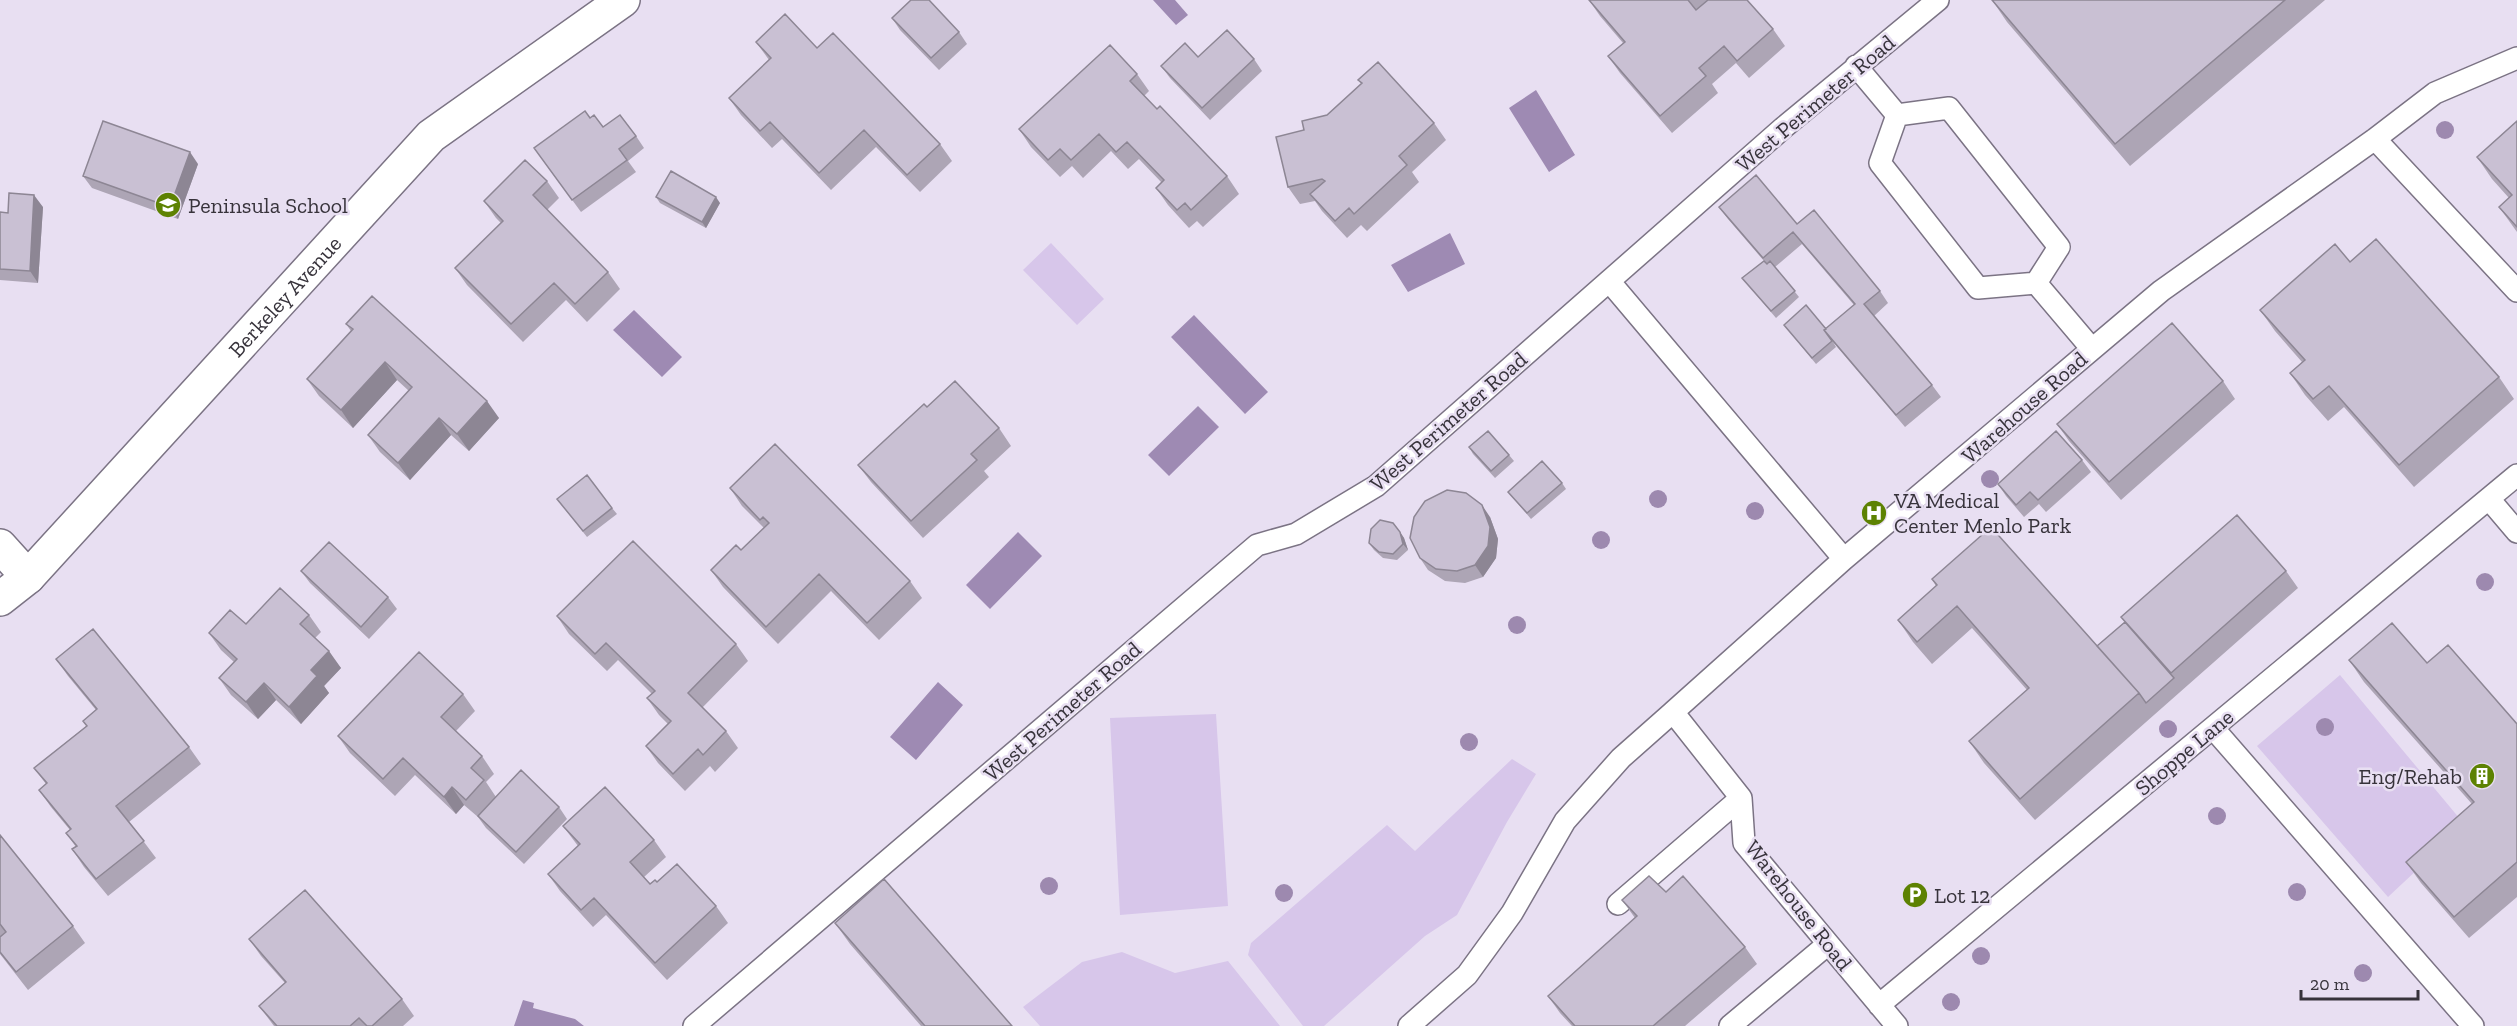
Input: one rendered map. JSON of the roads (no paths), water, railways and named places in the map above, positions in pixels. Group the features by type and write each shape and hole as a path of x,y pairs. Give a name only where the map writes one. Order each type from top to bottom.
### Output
{"street":[{"name":"Berkeley Avenue","path":"0,599 28,577 431,136 623,0"},
{"path":"0,546 28,577"}],"lane":[{"name":"West Perimeter Road","path":"694,1026 1257,545 1296,534 1376,486 1856,66 1938,0"},
{"name":"Warehouse Road","path":"1416,1024 1467,975 1512,913 1565,821 1621,758 1844,559 2173,283 2375,140 2435,93 2517,58"},
{"path":"1856,66 1897,115"},
{"path":"1897,115 1949,108 2059,247 2036,283"},
{"path":"1897,115 1880,163 1978,288 2036,283"},
{"path":"2375,140 2517,291"},
{"path":"1609,280 1844,559"},
{"path":"2036,283 2092,349"},
{"name":"Shoppe Lane","path":"1879,1005 2517,475"},
{"path":"2489,499 2517,532"},
{"path":"1618,904 1741,798 1673,712"},
{"path":"2213,728 2473,1026"},
{"name":"Warehouse Road","path":"1741,798 1744,843 1897,1026"},
{"path":"1730,1026 1828,944"}],"place":[{"name":"Peninsula School","path":"168,205"},
{"name":"VA Medical Center Menlo Park","path":"1874,513"},
{"name":"Eng/Rehab","path":"2482,776"},
{"name":"Lot 12","path":"1915,895"}]}
